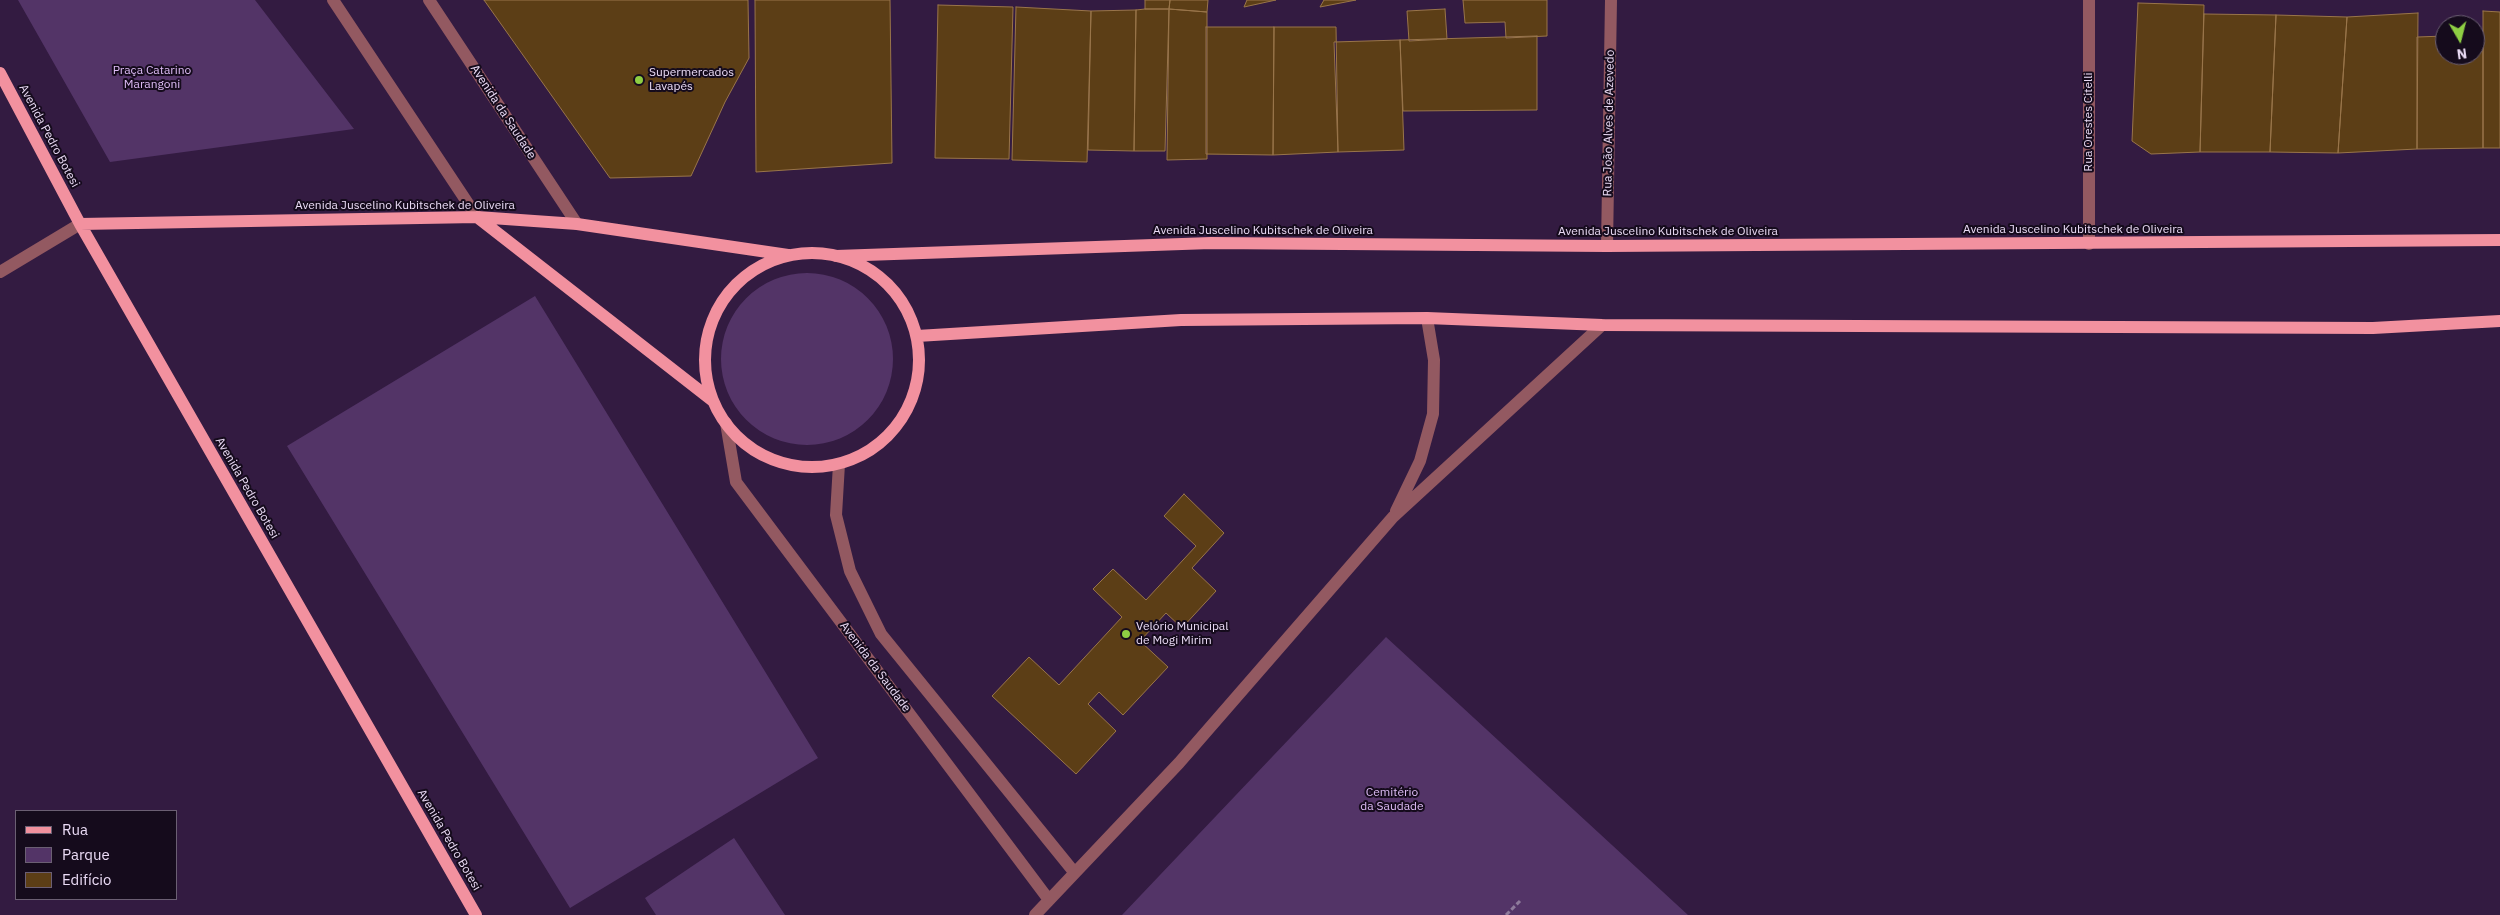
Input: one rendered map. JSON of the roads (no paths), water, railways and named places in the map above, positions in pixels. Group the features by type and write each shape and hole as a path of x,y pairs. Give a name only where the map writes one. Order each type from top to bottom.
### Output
{"main road":[{"name":"Avenida Pedro Botesi","path":"0,73 80,224 476,915"},
{"name":"Avenida Juscelino Kubitschek de Oliveira","path":"80,224 477,217 577,224 788,255"},
{"path":"477,217 713,402"},
{"name":"Avenida Juscelino Kubitschek de Oliveira","path":"836,256 1211,242 1607,246 2500,240"},
{"path":"812,253 836,256 864,266 888,284 907,308 917,336 920,368 912,401 894,429 882,440 870,450 839,464 805,467 772,459 743,442 726,423 713,402 705,366 709,328 726,295 753,270 788,255 812,253"},
{"path":"917,336 1181,320 1426,318 1602,325 2373,328 2500,321"}],"street":[{"path":"333,0 477,217"},
{"name":"Avenida da Saudade","path":"429,0 577,224"},
{"name":"Rua João Alves de Azevedo","path":"1607,246 1611,0"},
{"name":"Rua Orestes Citelli","path":"2089,0 2089,244"},
{"path":"0,272 80,224"},
{"path":"1393,518 1420,461 1433,414 1434,360 1426,318"},
{"path":"1035,915 1179,763 1393,518 1602,325"},
{"name":"Avenida da Saudade","path":"726,423 736,482 1049,900"},
{"name":"Avenida da Saudade","path":"839,464 836,515 850,571 881,634 1074,872"}],"place":[{"name":"Supermercados Lavapés","path":"639,80"},
{"name":"Velório Municipal de Mogi Mirim","path":"1126,634"}],"park label":[{"name":"Praça Catarino Marangoni","path":"152,78"},
{"name":"Cemitério da Saudade","path":"1392,800"}]}
